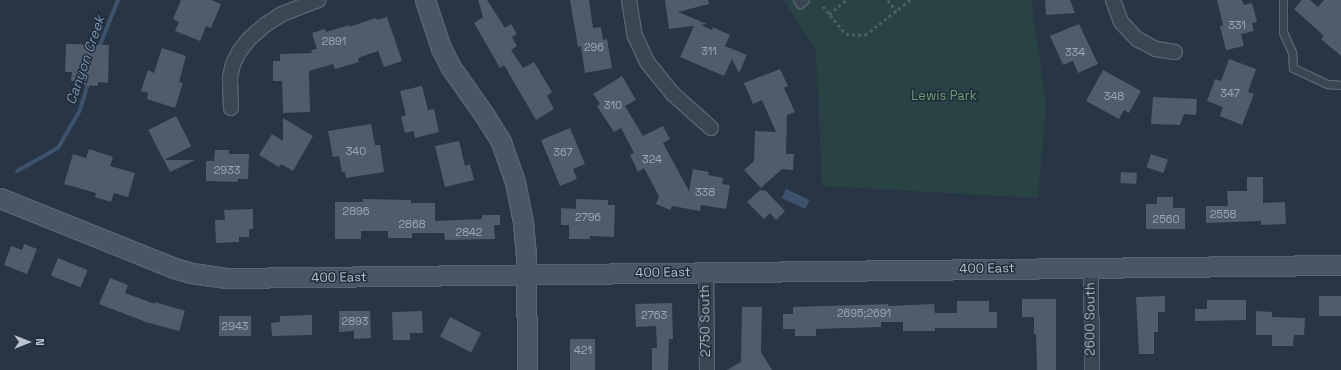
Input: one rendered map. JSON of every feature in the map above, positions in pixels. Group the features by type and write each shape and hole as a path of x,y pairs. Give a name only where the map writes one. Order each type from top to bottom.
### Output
{"street":[{"path":"231,108 230,77 233,64 239,52 249,39 265,25 282,14 318,0"},
{"path":"425,0 434,30 450,66 485,116 500,142 508,161 520,201 527,275 527,370"},
{"path":"629,0 635,36 647,62 673,94 711,128"},
{"path":"1113,0 1121,22 1136,39 1156,49 1175,52"},
{"name":"400 East","path":"0,198 158,262 191,273 208,276 262,279 1341,265"},
{"name":"2600 South","path":"1091,268 1092,370"},
{"name":"2750 South","path":"706,273 707,370"}],"lane":[{"path":"797,0 800,4 805,0"},
{"path":"1283,0 1283,32 1292,52 1293,68 1328,84 1341,85"}],"path":[{"path":"829,14 846,0"},
{"path":"888,0 896,11"},
{"path":"823,6 846,34 865,35 910,0"}],"green space":[{"name":"Lewis Park","path":"784,0 1031,0 1046,104 1038,198 822,186 816,51"}],"water":[{"path":"786,189 810,200 805,209 782,198"}],"building":[{"path":"181,0 211,0 221,4 211,28 206,26 200,41 175,31 179,22 173,19"},
{"path":"478,0 487,0 505,28 511,24 517,34 512,37 517,46 511,50 523,68 534,62 552,92 547,96 554,109 536,120 504,65 500,68 474,23 483,17"},
{"path":"570,0 589,0 593,28 601,27 603,40 607,39 612,68 585,73 581,46 578,47"},
{"path":"665,0 708,0 709,4 678,12 707,24 701,25 712,30 713,27 730,35 725,46 747,55 739,73 732,59 724,76 680,57 694,26 669,29"},
{"path":"1045,0 1070,0 1075,13 1046,15"},
{"path":"1217,0 1242,0 1244,5 1252,3 1257,22 1252,23 1254,31 1241,34 1244,46 1226,50 1220,26 1223,25"},
{"path":"1302,0 1310,0 1318,7 1324,0 1341,0 1341,56 1321,39 1324,36 1294,9"},
{"path":"387,17 402,61 384,67 378,51 358,58 359,62 335,69 333,64 309,71 310,112 283,113 282,81 273,81 273,61 280,61 280,54 312,53 311,50 317,49 312,33 325,29 326,32 349,25 349,27 376,18 377,20"},
{"path":"1079,24 1098,64 1078,73 1073,61 1063,65 1050,36"},
{"path":"66,44 109,45 108,83 98,82 98,86 84,85 84,81 71,81 72,72 65,72"},
{"path":"162,48 186,56 179,82 183,83 175,108 147,99 148,93 141,91 148,70 154,73"},
{"path":"1229,59 1256,69 1248,92 1254,94 1242,125 1220,116 1223,107 1207,101 1215,79 1221,81"},
{"path":"780,69 788,86 784,88 795,112 787,115 786,154 794,154 793,170 782,169 761,188 744,170 754,161 755,131 776,132 762,100 753,104 744,83"},
{"path":"1103,70 1141,91 1129,113 1124,110 1119,119 1086,101"},
{"path":"622,76 636,100 625,106 643,136 663,126 670,139 663,143 689,191 693,169 709,172 708,175 723,178 722,184 730,185 726,209 701,205 700,211 672,206 670,210 656,204 659,196 644,168 638,172 630,155 634,153 621,128 614,132 597,106 600,104 593,94"},
{"path":"422,86 428,110 434,109 439,132 415,138 414,131 405,133 401,117 406,115 400,91"},
{"path":"1153,97 1197,99 1196,115 1184,114 1180,125 1151,124"},
{"path":"176,116 191,146 164,160 148,130"},
{"path":"283,118 313,136 293,171 281,164 279,167 259,155 272,134 283,141"},
{"path":"371,124 375,145 380,145 384,172 346,178 345,172 342,172 339,156 333,157 328,131"},
{"path":"570,128 585,164 573,169 577,179 560,186 541,140"},
{"path":"459,141 465,166 470,164 474,180 445,187 435,146"},
{"path":"89,149 113,157 110,166 135,173 128,197 114,193 111,202 95,197 96,193 64,184 73,154 86,158"},
{"path":"215,150 229,150 229,154 249,154 248,179 238,179 238,182 206,181 206,161 214,161"},
{"path":"1151,154 1168,160 1163,173 1146,167"},
{"path":"164,160 195,160 170,172"},
{"path":"1121,172 1137,173 1136,184 1120,183"},
{"path":"1247,177 1263,177 1263,203 1285,202 1286,224 1261,225 1261,221 1206,223 1206,206 1228,206 1227,191 1247,191"},
{"path":"760,190 766,191 785,211 776,220 770,213 764,219 747,202"},
{"path":"1157,197 1173,197 1173,208 1185,208 1185,229 1146,229 1146,204 1157,204"},
{"path":"363,199 411,200 411,203 435,203 435,221 482,219 482,215 500,215 500,225 494,225 495,239 445,240 444,233 412,233 412,238 388,238 388,231 361,231 361,239 335,239 335,202 363,202"},
{"path":"576,199 608,200 608,205 615,205 614,237 590,236 590,239 569,239 569,225 561,225 561,208 576,209"},
{"path":"253,209 253,229 249,229 249,237 239,237 239,242 216,243 215,220 225,220 224,210"},
{"path":"24,244 37,249 27,274 4,265 11,246 22,250"},
{"path":"58,258 88,270 81,288 51,276"},
{"path":"110,278 128,285 125,293 155,304 155,302 185,311 179,331 146,322 99,304"},
{"path":"1165,296 1165,312 1158,312 1158,332 1154,332 1154,354 1139,354 1136,297"},
{"path":"1319,296 1341,296 1341,316 1319,316"},
{"path":"1022,299 1056,299 1056,370 1037,370 1034,317 1022,317"},
{"path":"1207,300 1246,300 1246,320 1195,321 1195,309 1207,309"},
{"path":"957,301 989,301 989,312 997,312 997,328 935,328 935,331 903,331 903,322 881,322 881,327 816,329 816,336 795,336 795,329 783,329 783,314 793,314 793,307 934,304 935,313 957,313"},
{"path":"672,303 673,339 669,339 668,370 652,370 652,348 657,348 656,326 636,327 635,304"},
{"path":"742,307 762,307 761,352 772,370 727,370 741,362"},
{"path":"339,311 370,311 371,338 354,339 354,331 339,332"},
{"path":"422,311 423,333 410,333 410,340 393,340 392,312"},
{"path":"1256,311 1272,312 1272,317 1305,318 1304,335 1294,335 1293,346 1272,346 1272,335 1256,335"},
{"path":"312,315 312,335 272,336 271,323 280,322 280,316"},
{"path":"219,316 251,316 251,336 219,336"},
{"path":"450,317 481,333 471,352 440,337"},
{"path":"570,339 595,339 595,370 570,370"}],"waterway":[{"name":"Canyon Creek","path":"98,50 118,0"},
{"name":"Canyon Creek","path":"17,171 58,148 80,110 89,81"}]}
